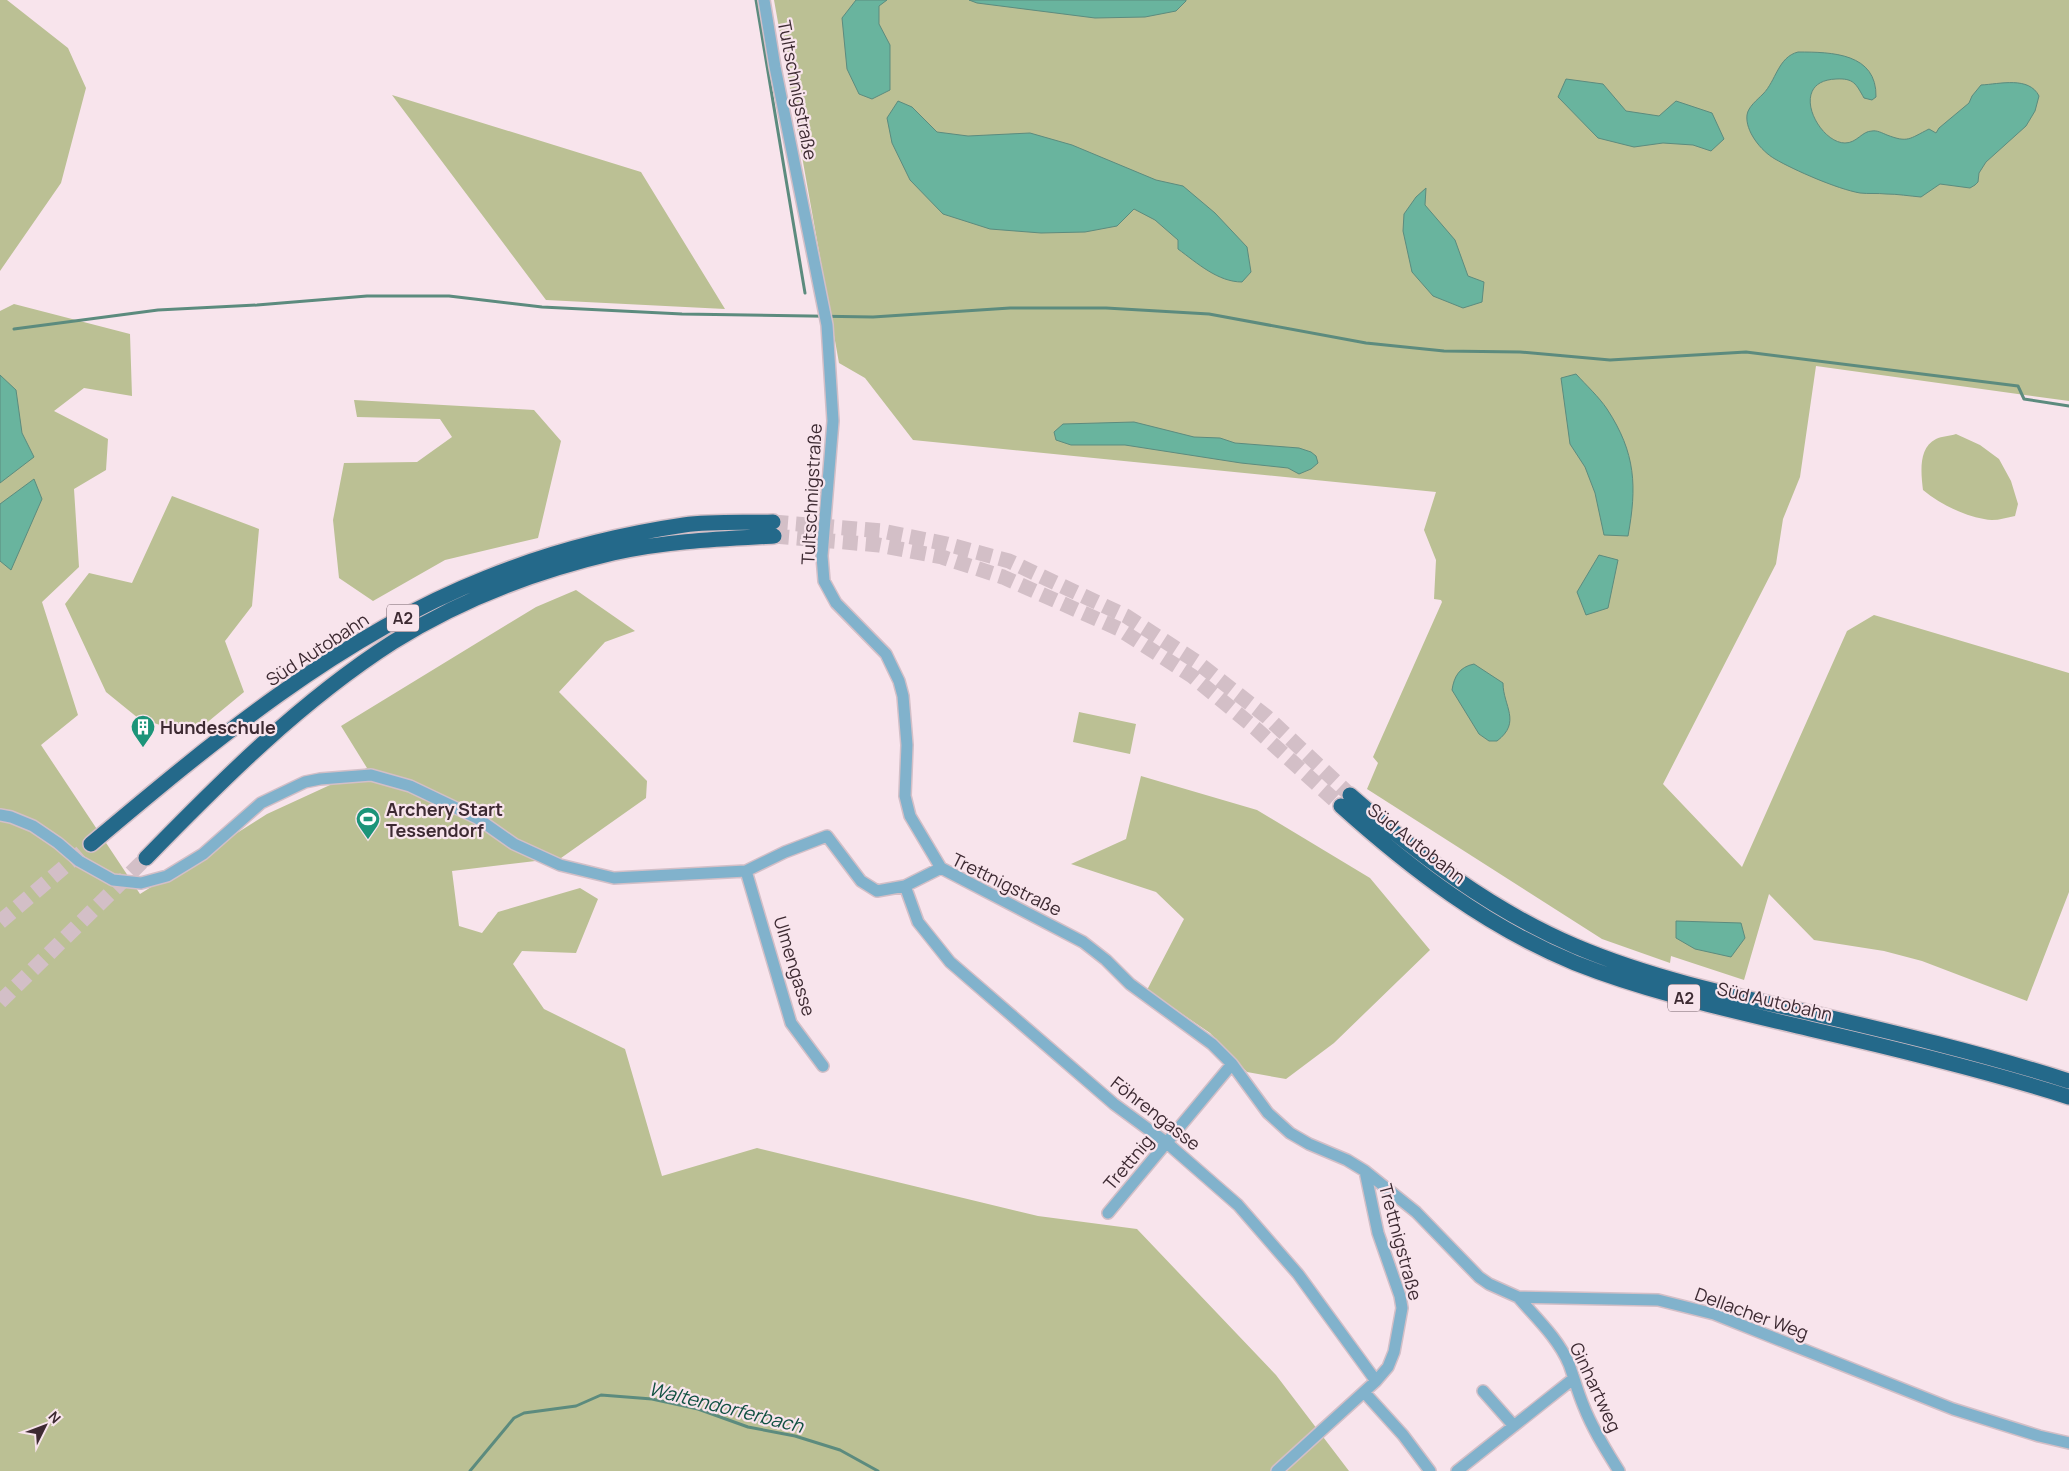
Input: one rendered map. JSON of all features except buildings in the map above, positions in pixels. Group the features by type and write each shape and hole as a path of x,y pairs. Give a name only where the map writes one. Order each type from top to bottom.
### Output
{"highway":[{"name":"Süd Autobahn","path":"91,844 168,780 257,711 317,669 381,630 445,596 523,564 573,548 615,538 686,525 774,529 614,553 526,579 453,609 393,643 330,687 271,735 146,858"},
{"name":"Süd Autobahn","path":"2069,1081 1954,1048 1637,970 1574,946 1517,917 1469,889 1346,801 1382,843 1465,904 1516,934 1574,962 1635,985 1712,1006 1936,1059 2069,1097"}],"street":[{"name":"Tultschnigstraße","path":"764,0 774,67 827,325 833,421 822,556 824,581 836,603 886,654 899,681 903,696 907,745 906,796 910,816 941,868"},
{"name":"Trettnigstraße","path":"0,816 12,817 32,826 58,843 79,861 104,876 113,880 141,883 159,879 203,854 261,803 306,782 371,775 410,786 477,818 514,844 560,865 614,878 746,871 785,852 827,836 861,881 877,891 905,886 941,868 1082,942 1106,960 1130,984 1203,1035 1232,1064 1268,1113 1290,1133 1309,1144 1347,1160 1365,1171 1378,1233 1400,1296 1402,1308 1394,1352 1388,1366 1376,1381 1277,1471"},
{"name":"Ulmengasse","path":"746,871 791,1023 823,1066"},
{"name":"Föhrengasse","path":"905,886 918,922 950,962 1114,1104 1167,1143 1225,1192 1254,1222 1319,1301 1376,1381"},
{"name":"Trettnig","path":"1108,1213 1232,1064"},
{"name":"Dellacher Weg","path":"1365,1171 1416,1212 1479,1277 1518,1298 1658,1300 1714,1314 1953,1409 2069,1443"},
{"name":"Ginhartweg","path":"1518,1298 1546,1328 1562,1352 1569,1364 1573,1380 1594,1429 1619,1471"},
{"path":"1457,1471 1573,1380"},
{"path":"1483,1391 1514,1426"},
{"path":"1364,1392 1403,1435 1430,1471"}],"shaded area":[{"path":"0,0 7,0 68,48 86,88 61,183 0,271"},
{"path":"774,0 2069,0 2069,401 1816,366 1800,477 1783,519 1776,564 1663,784 1742,867 1847,631 1874,615 2069,673 2069,892 2027,1001 1922,961 1884,951 1814,940 1769,894 1744,980 1671,956 1670,963 1602,939 1367,789 1378,763 1373,757 1442,602 1441,600 1434,599 1436,560 1424,530 1436,492 913,440 865,378 839,363"},
{"path":"856,0 887,0 879,6 879,24 890,45 890,90 872,99 859,94 847,69 842,18"},
{"path":"969,0 1186,1 1176,11 1145,17 1095,18 977,3"},
{"path":"1798,52 1825,53 1850,58 1861,63 1869,71 1874,82 1876,97 1872,100 1864,98 1854,83 1847,80 1836,79 1821,82 1813,90 1810,100 1812,112 1817,123 1825,133 1835,140 1845,143 1872,131 1878,131 1900,139 1908,139 1929,129 1936,133 1939,128 1969,103 1981,85 2021,83 2034,90 2039,96 2035,111 2026,126 1986,162 1979,173 1978,182 1970,188 1940,184 1921,197 1860,193 1804,174 1775,159 1759,146 1751,134 1747,121 1749,109 1767,89 1786,59"},
{"path":"1566,79 1603,84 1626,111 1659,116 1676,101 1712,113 1724,139 1711,151 1693,145 1663,143 1634,147 1598,138 1558,97"},
{"path":"392,95 641,172 725,309 546,300"},
{"path":"898,101 912,107 937,132 968,136 1030,133 1072,145 1156,180 1183,186 1215,213 1247,247 1251,272 1242,282 1225,279 1216,275 1200,266 1178,249 1178,240 1155,220 1134,209 1117,226 1085,232 1041,233 990,229 943,214 910,180 892,143 887,118"},
{"path":"1426,188 1425,205 1455,240 1468,276 1484,282 1482,302 1463,308 1433,296 1412,272 1403,231 1404,214 1416,197"},
{"path":"14,304 130,334 132,396 84,388 54,411 108,439 106,470 74,489 79,567 42,602 78,715 41,745 140,894 267,814 367,768 341,726 536,607 576,590 635,631 605,642 559,692 647,781 646,798 561,858 452,871 459,926 482,933 498,912 580,888 598,899 576,953 522,951 513,964 544,1009 625,1049 662,1176 757,1148 1038,1216 1137,1229 1276,1375 1349,1471 0,1471 0,311"},
{"path":"1576,374 1607,409 1617,425 1629,456 1632,471 1633,502 1628,536 1604,535 1595,493 1585,467 1570,444 1561,378"},
{"path":"0,375 16,390 22,433 34,457 0,483"},
{"path":"354,400 534,410 561,441 538,538 445,560 373,601 339,578 333,520 344,463 417,462 452,437 440,419 357,417"},
{"path":"1134,422 1194,437 1220,438 1235,443 1299,448 1311,452 1316,456 1318,463 1311,469 1299,474 1288,468 1241,463 1125,445 1071,445 1056,440 1054,432 1063,424"},
{"path":"1956,434 1980,445 1999,459 2011,481 2018,504 2015,516 1988,520 1968,515 1937,500 1923,490 1922,461 1926,448 1936,439"},
{"path":"34,479 42,499 11,570 0,561 0,504"},
{"path":"172,496 259,529 252,606 225,641 244,692 192,735 138,718 106,692 65,604 89,573 132,583"},
{"path":"1599,555 1618,560 1608,608 1586,615 1577,592"},
{"path":"1474,664 1503,683 1510,720 1504,734 1497,741 1489,741 1479,734 1452,690 1458,673 1469,665"},
{"path":"1079,712 1136,724 1130,754 1073,742"},
{"path":"1141,776 1257,810 1370,878 1430,950 1334,1043 1286,1079 1247,1072 1210,1033 1147,990 1184,919 1156,892 1071,864 1126,839"},
{"path":"1676,921 1741,923 1745,938 1731,957 1695,949 1676,938"}],"waterway":[{"path":"756,0 805,293"},
{"path":"14,329 158,310 257,305 367,296 449,296 542,307 682,314 873,317 1010,308 1106,308 1209,314 1366,343 1444,351 1520,352 1610,360 1746,352 2018,386 2024,399 2069,406"},
{"name":"Waltendorferbach","path":"470,1471 514,1418 524,1413 576,1406 601,1395 652,1399 698,1409 748,1427 795,1436 840,1450 878,1471"}],"tunnel":[{"path":"773,522 882,531 947,544 1009,561 1126,616 1197,662 1267,717 1350,795"},
{"path":"774,536 879,545 942,557 1003,577 1119,629 1192,676 1255,728 1341,806"},
{"path":"0,922 91,844"},
{"path":"0,1002 146,858"}],"place":[{"name":"Hundeschule","path":"143,748"},
{"name":"Archery Start Tessendorf","path":"368,840"}]}
